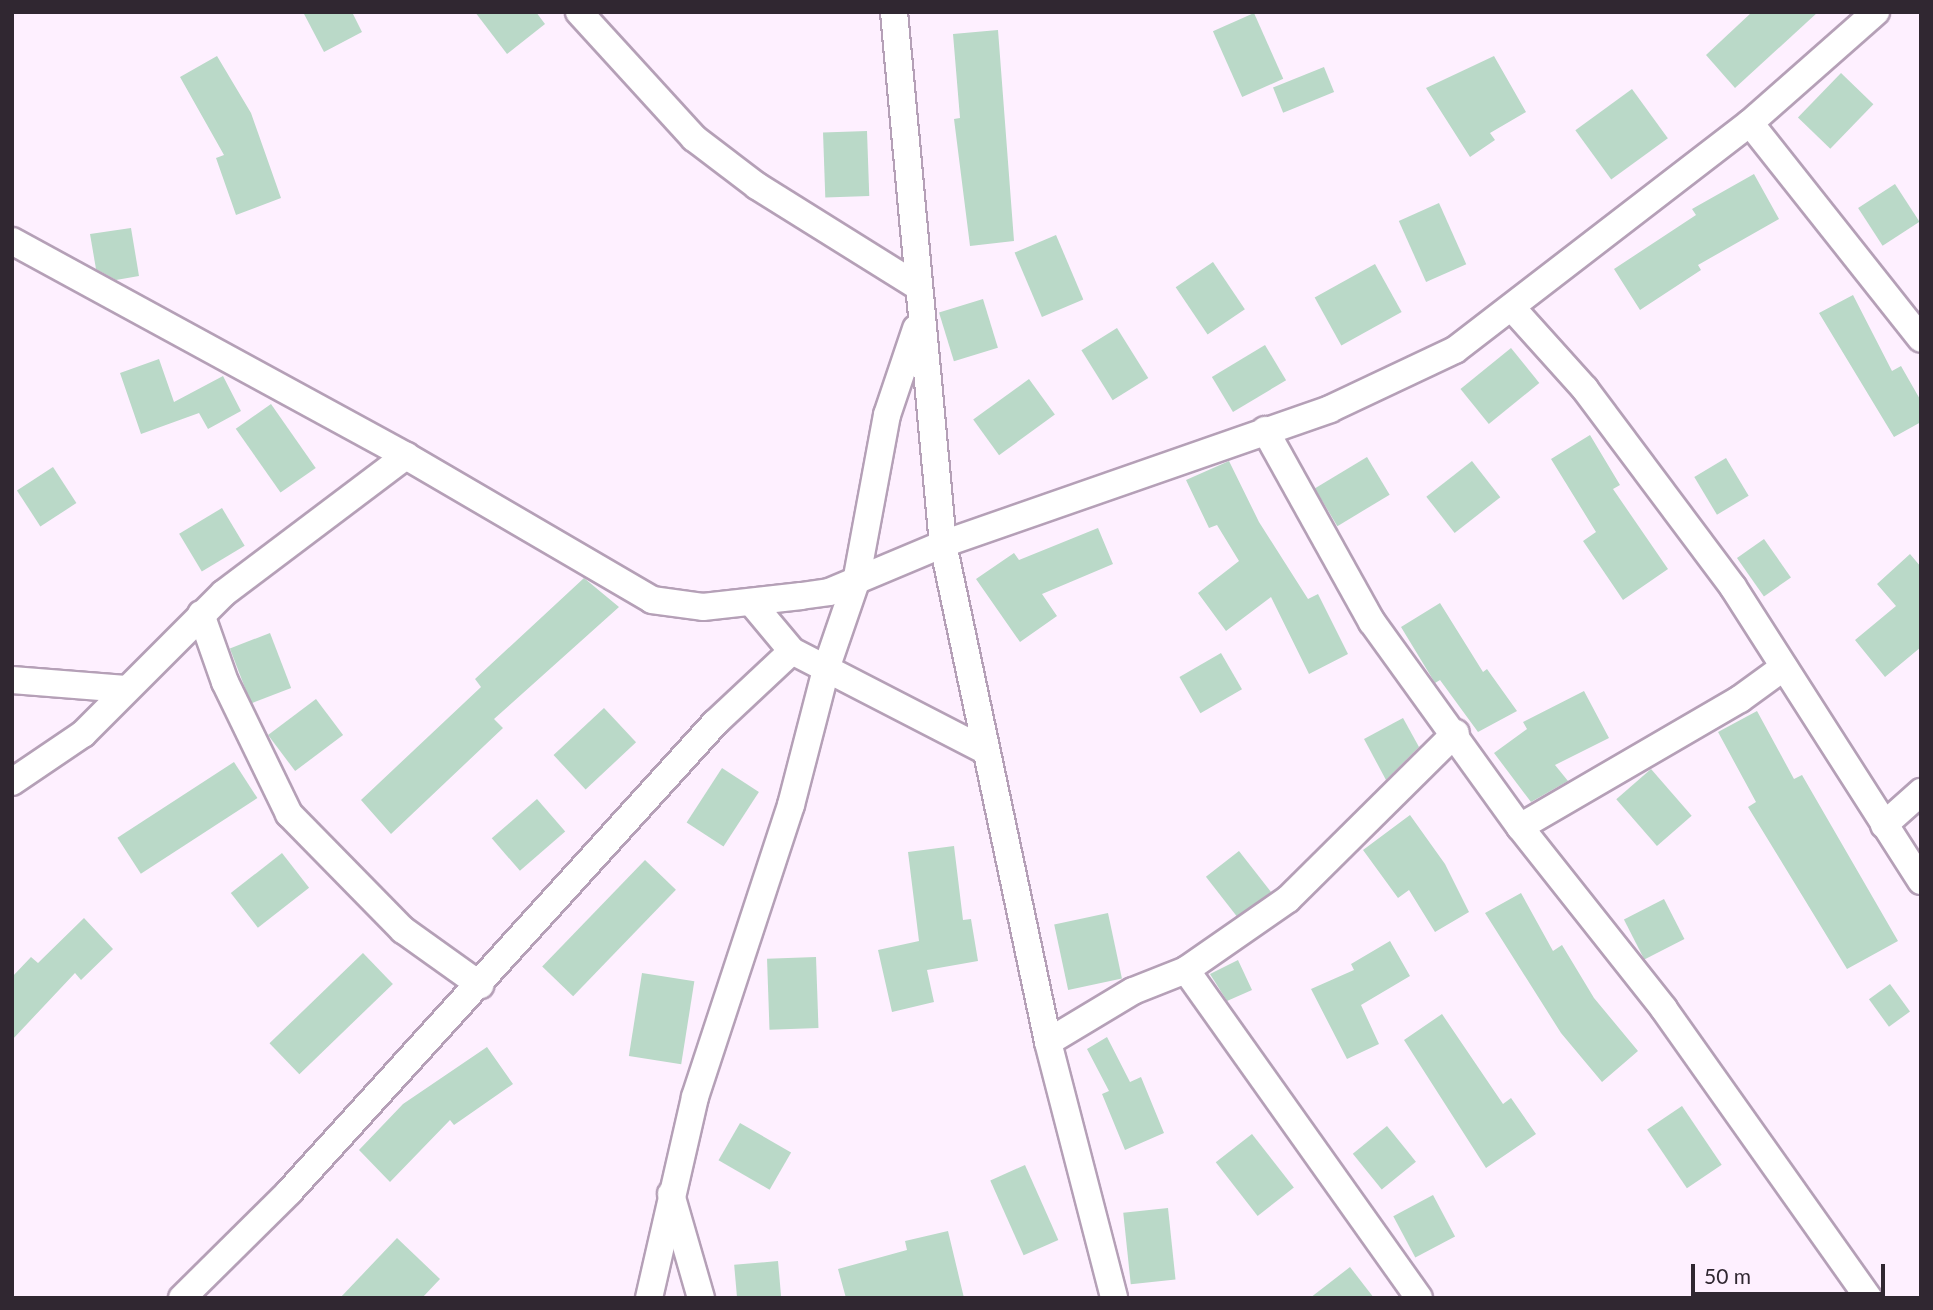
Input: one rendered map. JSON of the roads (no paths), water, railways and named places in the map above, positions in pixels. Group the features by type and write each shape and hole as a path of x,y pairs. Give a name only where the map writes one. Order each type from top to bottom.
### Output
{"street":[{"path":"579,12 694,138 757,186 917,286"},
{"path":"894,12 915,207 917,286 943,544 984,750 1048,1041 1114,1298"},
{"path":"12,241 406,456 652,600 703,607 830,592 943,544 1391,384 1455,350 1513,309 1750,123 1876,12"},
{"path":"1750,123 1921,339"},
{"path":"1513,309 1594,400 1733,587 1921,881"},
{"path":"649,1298 695,1097 791,805 827,667 856,582 887,415 920,317"},
{"path":"1265,430 1373,622 1456,733 1520,827 1664,1009 1869,1298"},
{"path":"12,782 83,734 201,614 406,456"},
{"path":"751,601 792,651 984,750"},
{"path":"201,614 225,682 289,814 403,930 480,985"},
{"path":"182,1298 289,1192 480,985 715,723 792,651"},
{"path":"1520,827 1740,699 1784,667"},
{"path":"12,680 127,689"},
{"path":"1048,1041 1133,991 1186,970 1288,899 1456,733"},
{"path":"1885,825 1921,792"},
{"path":"1186,970 1419,1298"},
{"path":"671,1195 701,1298"}]}
